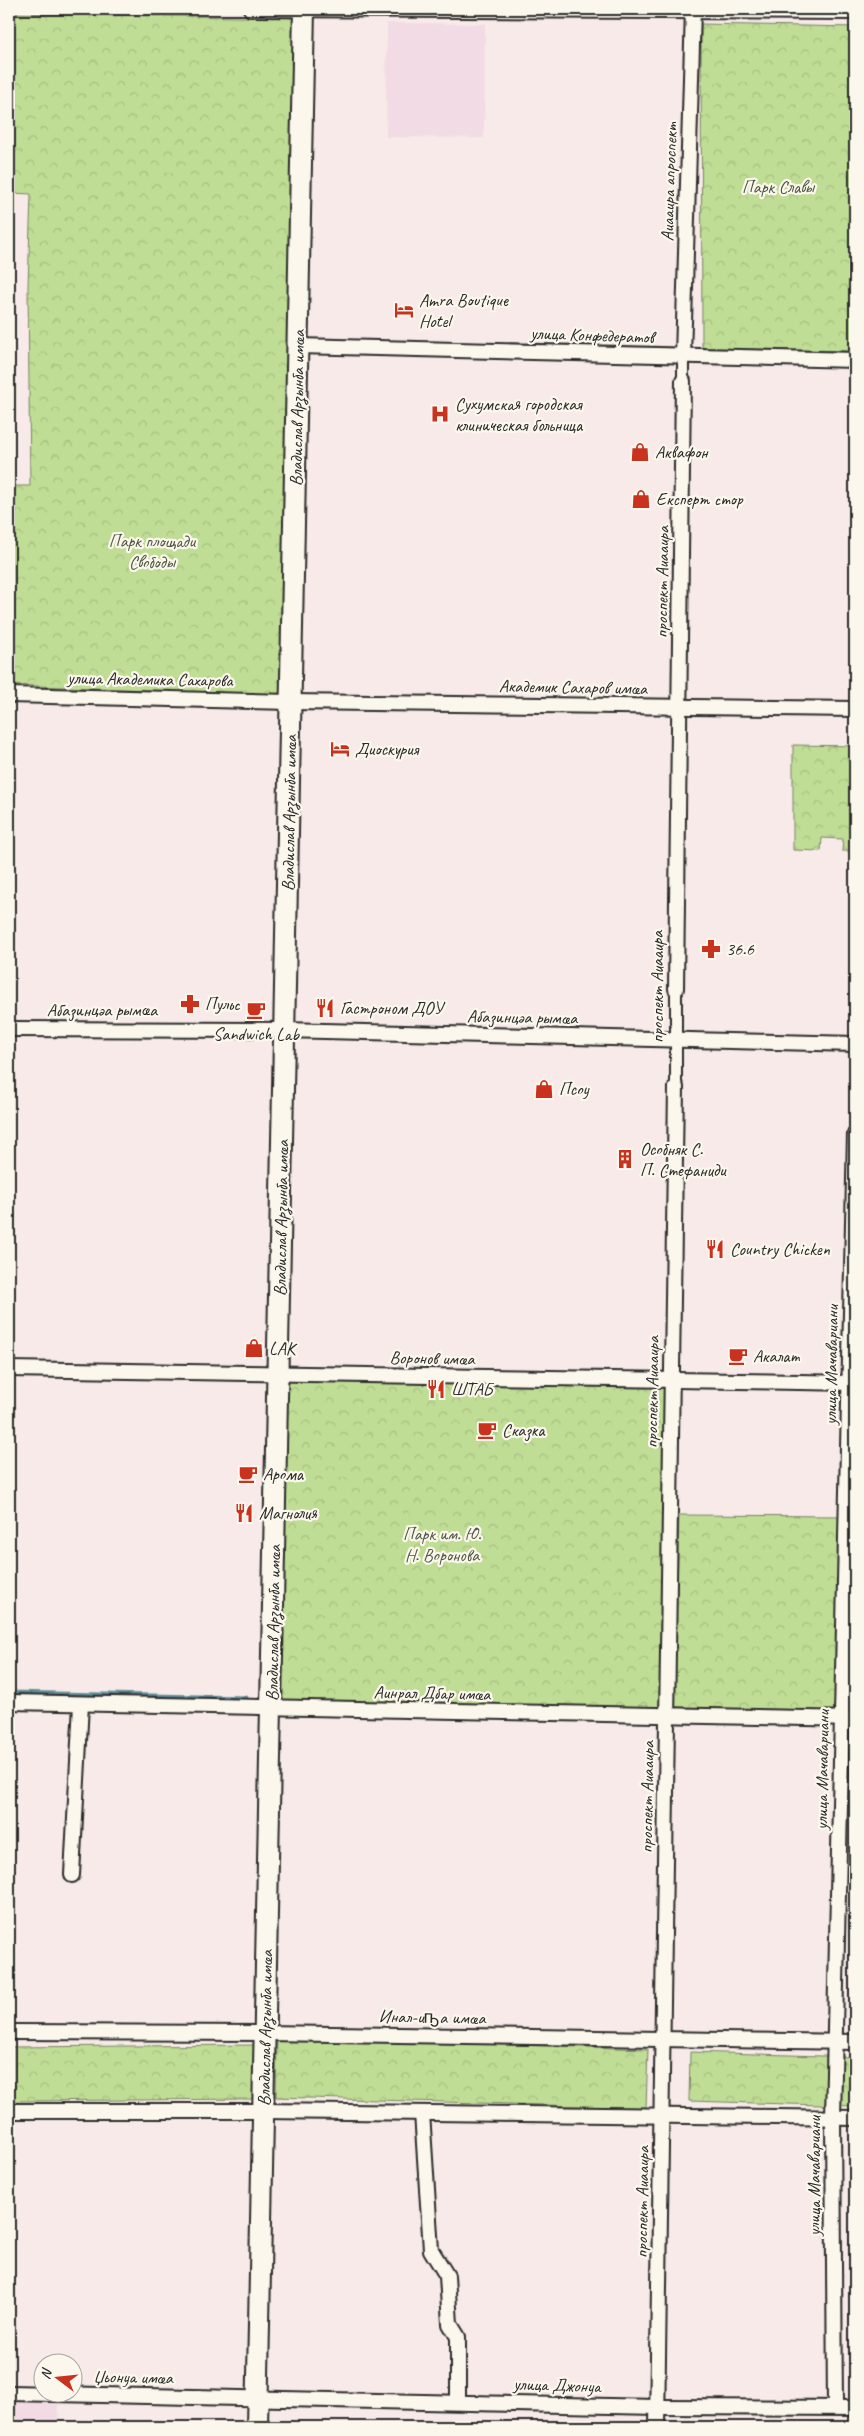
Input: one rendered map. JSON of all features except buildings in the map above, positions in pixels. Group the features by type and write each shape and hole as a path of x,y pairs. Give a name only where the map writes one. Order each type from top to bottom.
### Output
{"main road":[{"name":"Владислав Арӡынба имҩа","path":"257,2427 304,9"}],"street":[{"path":"251,9 855,12"},
{"name":"Аиааира апроспект","path":"683,357 693,10"},
{"name":"улица Конфедератов","path":"298,346 855,360"},
{"name":"проспект Аиааира","path":"657,2427 676,1087 683,357"},
{"name":"улица Академика Сахарова","path":"9,695 291,702"},
{"name":"Академик Сахаров имҩа","path":"291,702 855,710"},
{"name":"Абазинцәа рымҩа","path":"9,1029 284,1030 855,1044"},
{"name":"улица Мачавариани","path":"835,2408 834,2042 848,1719 855,1134"},
{"name":"Воронов имҩа","path":"9,1369 852,1383"},
{"name":"Аинрал Дбар имҩа","path":"9,1702 271,1709 848,1719"},
{"path":"72,1875 81,1704"},
{"name":"Инал-иҧа имҩа","path":"9,2032 855,2042"},
{"path":"9,2111 263,2111 855,2118"},
{"path":"422,2113 431,2250 447,2276 450,2324 458,2337 458,2401"},
{"name":"Џьонуа имҩа","path":"9,2393 258,2397"},
{"name":"улица Джонуа","path":"258,2397 658,2407 855,2408"}],"shaded area":[{"path":"387,23 485,24 484,138 386,137"},
{"path":"9,2393 32,2393 32,2404 59,2404 58,2427 9,2427"}],"green space":[{"name":"Парк площади Свободы","path":"9,13 298,18 288,695 9,685 9,486 30,486 28,287 31,194 9,193"},
{"name":"Парк Славы","path":"701,24 855,27 855,351 702,348"},
{"path":"793,745 855,746 855,851 842,851 843,839 822,838 821,851 793,850"},
{"name":"Парк им. Ю. Н. Воронова","path":"278,1374 671,1381 667,1716 271,1709"},
{"path":"679,1515 842,1516 837,1711 674,1707"},
{"path":"277,2038 648,2049 646,2108 276,2097"},
{"path":"257,2045 256,2099 9,2101 9,2047"},
{"path":"690,2052 855,2057 855,2106 689,2101"}],"waterway":[{"path":"9,1693 246,1698"}],"place":[{"name":"Amra Boutique Hotel","path":"404,310"},
{"name":"Сухумская городская клиническая больница","path":"440,414"},
{"name":"Аквафон","path":"640,452"},
{"name":"Експерт стор","path":"641,499"},
{"name":"Диоскурия","path":"340,749"},
{"name":"36.6","path":"711,949"},
{"name":"Пульс","path":"190,1004"},
{"name":"Гастроном ДОУ","path":"325,1008"},
{"name":"Sandwich Lab","path":"256,1010"},
{"name":"Псоу","path":"544,1089"},
{"name":"Особняк С. П. Стефаниди","path":"625,1159"},
{"name":"Country Chicken","path":"715,1249"},
{"name":"LAK","path":"254,1348"},
{"name":"Акалат","path":"738,1356"},
{"name":"ШТАБ","path":"436,1389"},
{"name":"Сказка","path":"487,1430"},
{"name":"Арома","path":"248,1474"},
{"name":"Магнолия","path":"244,1513"}]}
